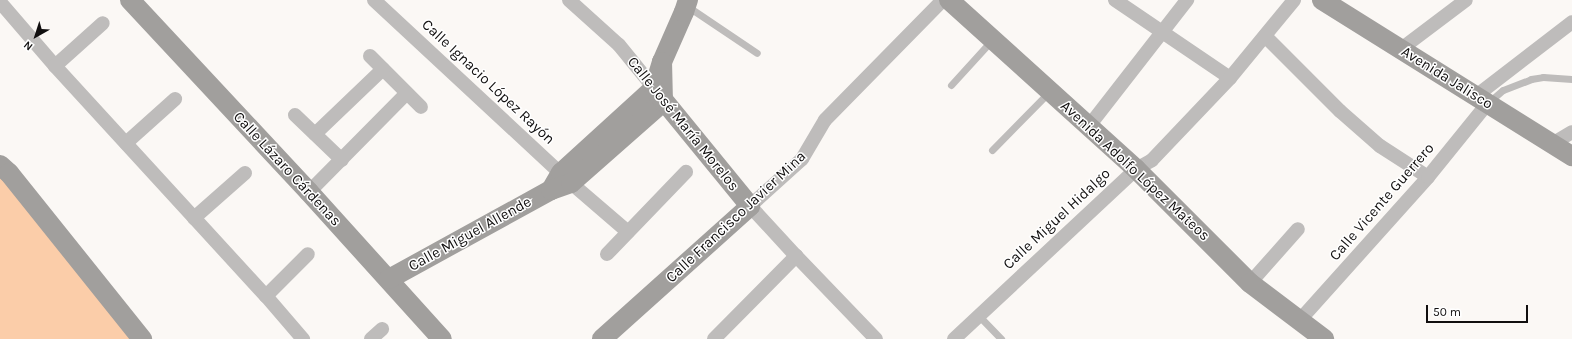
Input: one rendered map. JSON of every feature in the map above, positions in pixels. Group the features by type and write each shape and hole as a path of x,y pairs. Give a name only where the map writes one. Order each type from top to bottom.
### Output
{"main road":[{"name":"Calle Lázaro Cárdenas","path":"130,0 309,192 442,339"},
{"name":"Avenida Adolfo López Mateos","path":"948,0 1136,168 1250,283 1324,339"},
{"name":"Avenida Jalisco","path":"1322,0 1572,156"},
{"path":"659,95 662,62 687,3"},
{"name":"Calle Miguel Allende","path":"389,279 551,190 659,95"},
{"name":"Calle José María Morelos","path":"659,95 750,206"},
{"path":"0,165 9,173 142,339"},
{"name":"Calle Francisco Javier Mina","path":"602,339 750,206"}],"street":[{"name":"Calle Ignacio López Rayón","path":"374,0 566,178 628,232"},
{"name":"Calle José María Morelos","path":"569,0 618,45 659,95"},
{"name":"Calle Francisco Javier Mina","path":"750,206 802,159 825,120 943,0"},
{"path":"1115,0 1230,78"},
{"path":"1089,126 1163,32 1186,0"},
{"name":"Calle Miguel Hidalgo","path":"954,339 1136,168 1152,160 1230,78 1294,0"},
{"path":"1401,49 1466,0"},
{"path":"0,2 55,66 266,296 303,339"},
{"name":"Calle Vicente Guerrero","path":"1299,321 1428,178 1482,100 1572,22"},
{"path":"55,66 103,23"},
{"path":"1265,36 1340,111 1380,146 1428,178"},
{"path":"370,56 421,107"},
{"path":"315,134 383,69"},
{"path":"309,192 408,93"},
{"path":"126,143 175,99"},
{"path":"295,115 342,160"},
{"path":"1552,144 1572,132"},
{"path":"607,254 686,172"},
{"path":"194,218 245,174"},
{"name":"Calle José María Morelos","path":"750,206 876,339"},
{"path":"1250,283 1298,229"},
{"path":"266,296 308,254"},
{"path":"714,339 796,256"},
{"path":"371,339 382,329"}],"lane":[{"path":"687,3 757,52"},
{"path":"951,85 992,40"},
{"path":"1482,100 1531,79 1543,77 1572,79"},
{"path":"992,150 1049,91"},
{"path":"979,316 1001,339"}],"shaded area":[{"path":"0,165 142,339 0,339"}]}
